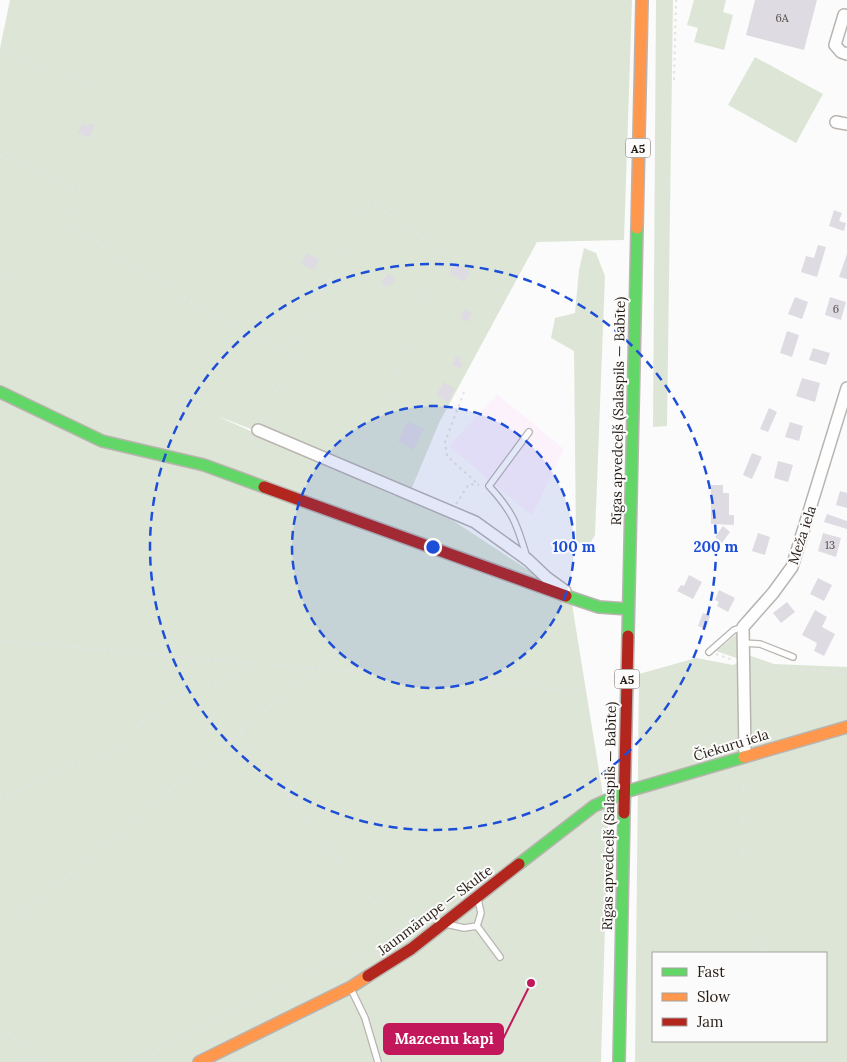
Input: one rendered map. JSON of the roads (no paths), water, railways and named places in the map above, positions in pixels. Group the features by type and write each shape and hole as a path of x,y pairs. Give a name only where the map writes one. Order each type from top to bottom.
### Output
{"main road":[{"name":"Rīgas apvedceļš (Salaspils — Babīte)","path":"619,1062 642,0"},
{"path":"0,392 40,413 102,441 204,465 579,601 599,607 628,609"},
{"name":"Čiekuru iela","path":"624,792 651,786 745,755 847,727"},
{"name":"Jaunmārupe — Skulte","path":"200,1062 351,987 411,949 575,819 594,806 624,792"}],"street":[{"path":"842,15 835,44 841,52 847,54"},
{"name":"Meža iela","path":"743,626 774,593 792,566 847,388"},
{"path":"258,430 475,522 528,560 547,578 579,601"},
{"path":"743,626 745,755"}],"lane":[{"path":"528,560 517,522 506,504 489,486 530,432"},
{"name":"Meža iela","path":"709,652 734,630 743,626"},
{"path":"742,643 760,644 793,656"},
{"path":"477,898 481,913 477,926"},
{"path":"444,923 464,928 477,926"},
{"path":"477,926 500,957"},
{"path":"351,987 365,1018 378,1062"}],"place":[{"name":"Mazcenu kapi","path":"531,983"}]}
